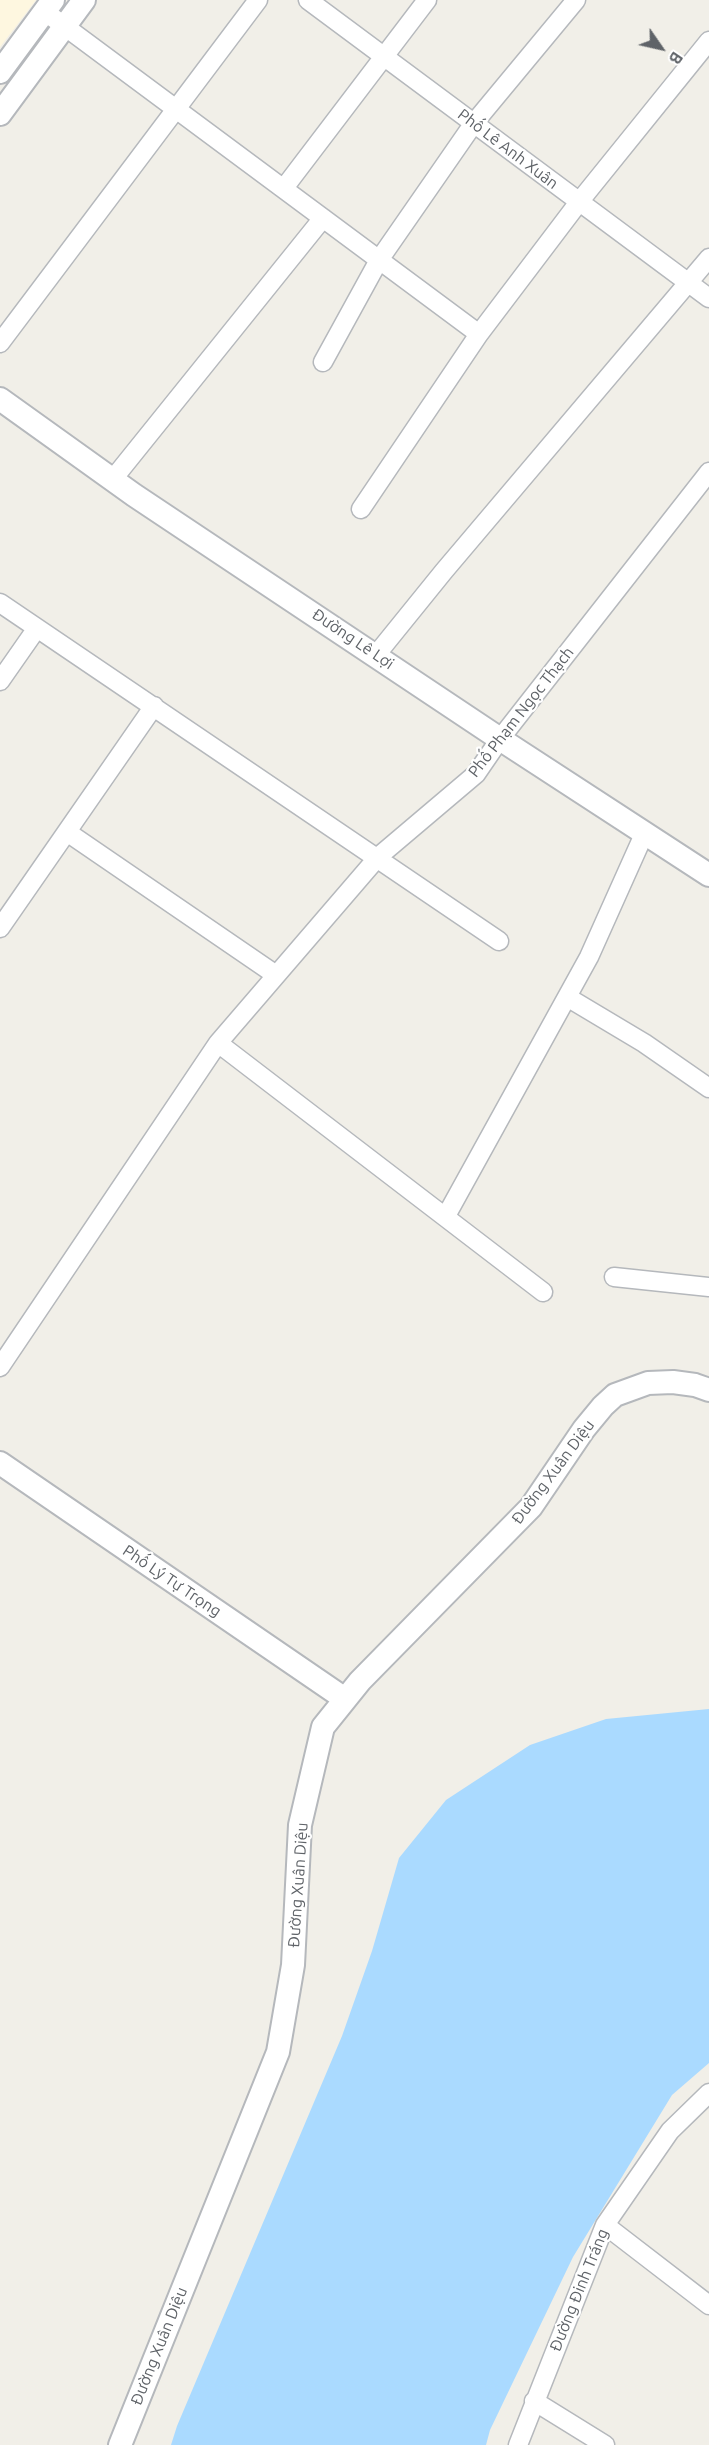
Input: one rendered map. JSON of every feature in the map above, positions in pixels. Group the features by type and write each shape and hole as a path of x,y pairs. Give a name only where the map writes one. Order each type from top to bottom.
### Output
{"street":[{"path":"0,114 84,0"},
{"path":"0,343 258,0"},
{"name":"Phố Lê Anh Xuân","path":"308,0 709,298"},
{"path":"284,188 427,0"},
{"path":"322,362 379,260 474,123 576,0"},
{"path":"0,72 49,6 64,27 479,334"},
{"path":"361,509 479,334 579,201 709,41"},
{"path":"112,479 323,219"},
{"path":"376,655 444,571 709,258"},
{"name":"Đường Lê Lợi","path":"0,399 112,479 500,739 709,875"},
{"name":"Phố Phạm Ngọc Thạch","path":"0,1367 218,1043 378,857 476,774 500,739 709,472"},
{"path":"0,603 499,941"},
{"path":"0,681 37,628"},
{"path":"0,928 154,706"},
{"path":"67,832 276,975"},
{"path":"446,1216 589,957 645,832"},
{"path":"567,997 644,1043 709,1088"},
{"path":"218,1043 543,1292"},
{"path":"614,1277 709,1287"},
{"name":"Đường Xuân Diệu","path":"120,2445 278,2052 293,1965 300,1825 323,1727 345,1699 531,1507 584,1429 615,1395 648,1383 673,1382 695,1385 709,1390"},
{"name":"Phố Lý Tự Trọng","path":"0,1463 345,1699"},
{"name":"Đường Đinh Tráng","path":"518,2445 605,2225 670,2131 709,2093"},
{"path":"605,2225 709,2305"},
{"path":"534,2401 605,2445"}],"shaded area":[{"path":"0,0 36,0 0,47"}],"water":[{"path":"709,1709 709,2063 672,2095 573,2257 490,2430 486,2445 171,2445 342,2036 372,1951 399,1858 446,1800 530,1745 606,1719"}]}
